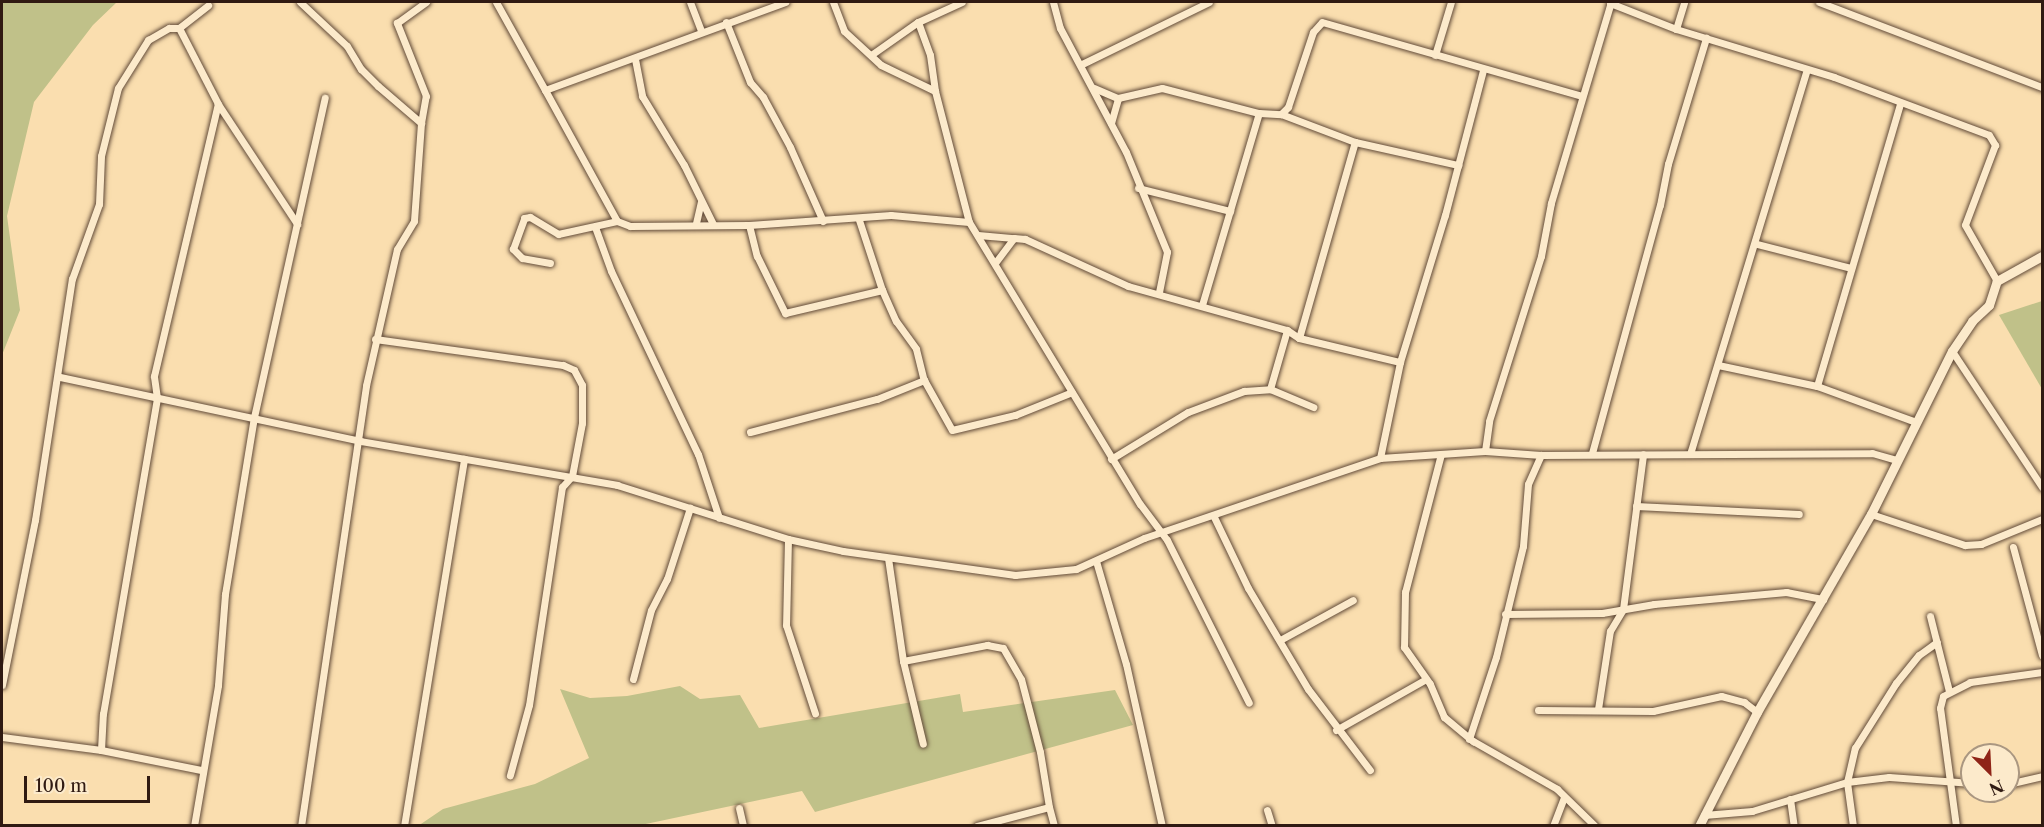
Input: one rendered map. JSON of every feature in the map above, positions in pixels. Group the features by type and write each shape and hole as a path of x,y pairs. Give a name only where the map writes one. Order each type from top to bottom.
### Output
{"street":[{"path":"300,2 347,45 361,69 421,123"},
{"path":"301,825 375,339 397,249 414,221 421,123 426,96 397,23 426,2"},
{"path":"496,2 617,221"},
{"path":"690,2 701,30"},
{"path":"545,90 635,59 701,30 785,2"},
{"path":"833,2 844,31 892,74 922,81 935,91"},
{"path":"871,55 918,22 962,2"},
{"path":"1053,2 1060,28 1082,64 1111,123 1167,252 1159,292"},
{"path":"1082,64 1209,2"},
{"path":"1435,56 1451,2"},
{"path":"1485,452 1489,421 1541,256 1581,96 1610,2 1676,29 1807,69 1994,139 1965,225 1997,281"},
{"path":"1676,29 1684,2"},
{"path":"1819,2 2043,87"},
{"path":"2,685 16,624 39,497 43,448 60,376 72,279 99,204 102,156 118,88 148,40 170,28 179,28 208,5"},
{"path":"726,22 750,82 763,97 790,147 823,221"},
{"path":"918,22 930,55 935,91 969,222 1112,459 1175,555 1249,703"},
{"path":"1281,114 1288,106 1313,32 1322,22 1483,70 1581,96"},
{"path":"179,28 218,105 279,202 297,224"},
{"path":"1592,453 1653,234 1668,164 1707,38"},
{"path":"635,59 642,96 712,224"},
{"path":"1690,454 1757,244 1807,69"},
{"path":"1380,458 1400,362 1458,165 1483,70"},
{"path":"1094,88 1119,98 1162,88 1259,113 1281,114 1355,142 1458,165"},
{"path":"194,825 201,770 218,685 225,594 254,417 325,98"},
{"path":"1111,123 1119,98"},
{"path":"1817,386 1851,268 1876,195 1900,104"},
{"path":"101,750 105,705 157,398 154,376 170,296 218,105"},
{"path":"1288,106 1292,118"},
{"path":"1202,305 1259,113"},
{"path":"1299,338 1355,142"},
{"path":"1138,188 1230,211"},
{"path":"1146,206 1155,193"},
{"path":"696,223 701,202"},
{"path":"550,263 522,258 513,249 524,218 530,217 558,234 617,221 630,226 696,223 748,225 859,220 891,215 969,222"},
{"path":"859,220 882,290 896,321 916,349 924,380 950,427 956,431 1015,415 1072,392"},
{"path":"748,225 762,267 785,313 882,290"},
{"path":"595,227 611,271 698,454 719,518"},
{"path":"978,235 1014,238 1037,243 1128,286 1159,292 1287,330 1299,338 1400,362"},
{"path":"995,263 1014,238"},
{"path":"1757,244 1851,268"},
{"path":"1699,825 1757,712 1871,514 1952,351 1972,321 1989,305 1997,281 2043,256"},
{"path":"1270,390 1287,330"},
{"path":"375,339 574,370 584,394 572,476 562,487 529,705 510,775"},
{"path":"1952,351 2043,487"},
{"path":"1718,365 1817,386 1916,422"},
{"path":"60,376 360,441 617,485 788,539 888,558 1016,575 1050,574 1096,561 1127,544 1214,517 1380,458 1485,452 1541,455 1872,453 1897,460"},
{"path":"750,432 877,399 924,380"},
{"path":"1112,459 1188,412 1244,391 1270,390 1313,406"},
{"path":"1441,454 1411,565 1402,618 1404,647 1426,679 1444,717 1469,739 1557,789 1595,825"},
{"path":"1598,709 1610,631 1623,609 1643,454"},
{"path":"1469,739 1490,682 1523,546 1528,484 1541,455"},
{"path":"404,825 464,459"},
{"path":"1636,506 1799,514"},
{"path":"633,679 651,610 667,579 690,508"},
{"path":"1871,514 1923,534 1965,545 1981,544 2043,519"},
{"path":"1214,517 1248,588 1280,640 1336,730 1370,770"},
{"path":"788,539 786,625 815,713"},
{"path":"2013,547 2043,656"},
{"path":"888,558 903,661 923,744"},
{"path":"1096,561 1126,664 1162,825"},
{"path":"1505,614 1571,615 1786,592 1823,599"},
{"path":"1280,640 1353,600"},
{"path":"1930,616 1949,691 1940,708 1956,825"},
{"path":"1853,825 1847,782 1855,748 1896,683 1919,655 1937,642"},
{"path":"903,661 987,645 1003,648 1021,679 1040,752 1054,825"},
{"path":"1949,691 1996,677 2043,672"},
{"path":"1336,730 1426,679"},
{"path":"1538,710 1653,711 1720,696 1744,702 1757,712"},
{"path":"2,737 101,750 201,770"},
{"path":"2020,781 2043,776"},
{"path":"1704,816 1735,815 1847,782 1889,777 1960,781"},
{"path":"1552,825 1564,797"},
{"path":"1790,800 1794,825"},
{"path":"977,825 1049,807"},
{"path":"739,808 743,825"},
{"path":"1267,810 1272,825"}],"green space":[{"path":"2,2 117,2 93,25 34,102 7,216 20,310 2,355"},
{"path":"2042,301 2042,389 1999,315"},
{"path":"680,686 700,699 740,695 759,728 960,694 963,712 1115,690 1133,725 815,812 802,791 641,825 418,826 443,809 535,784 589,758 560,689 590,698 627,696"}]}
